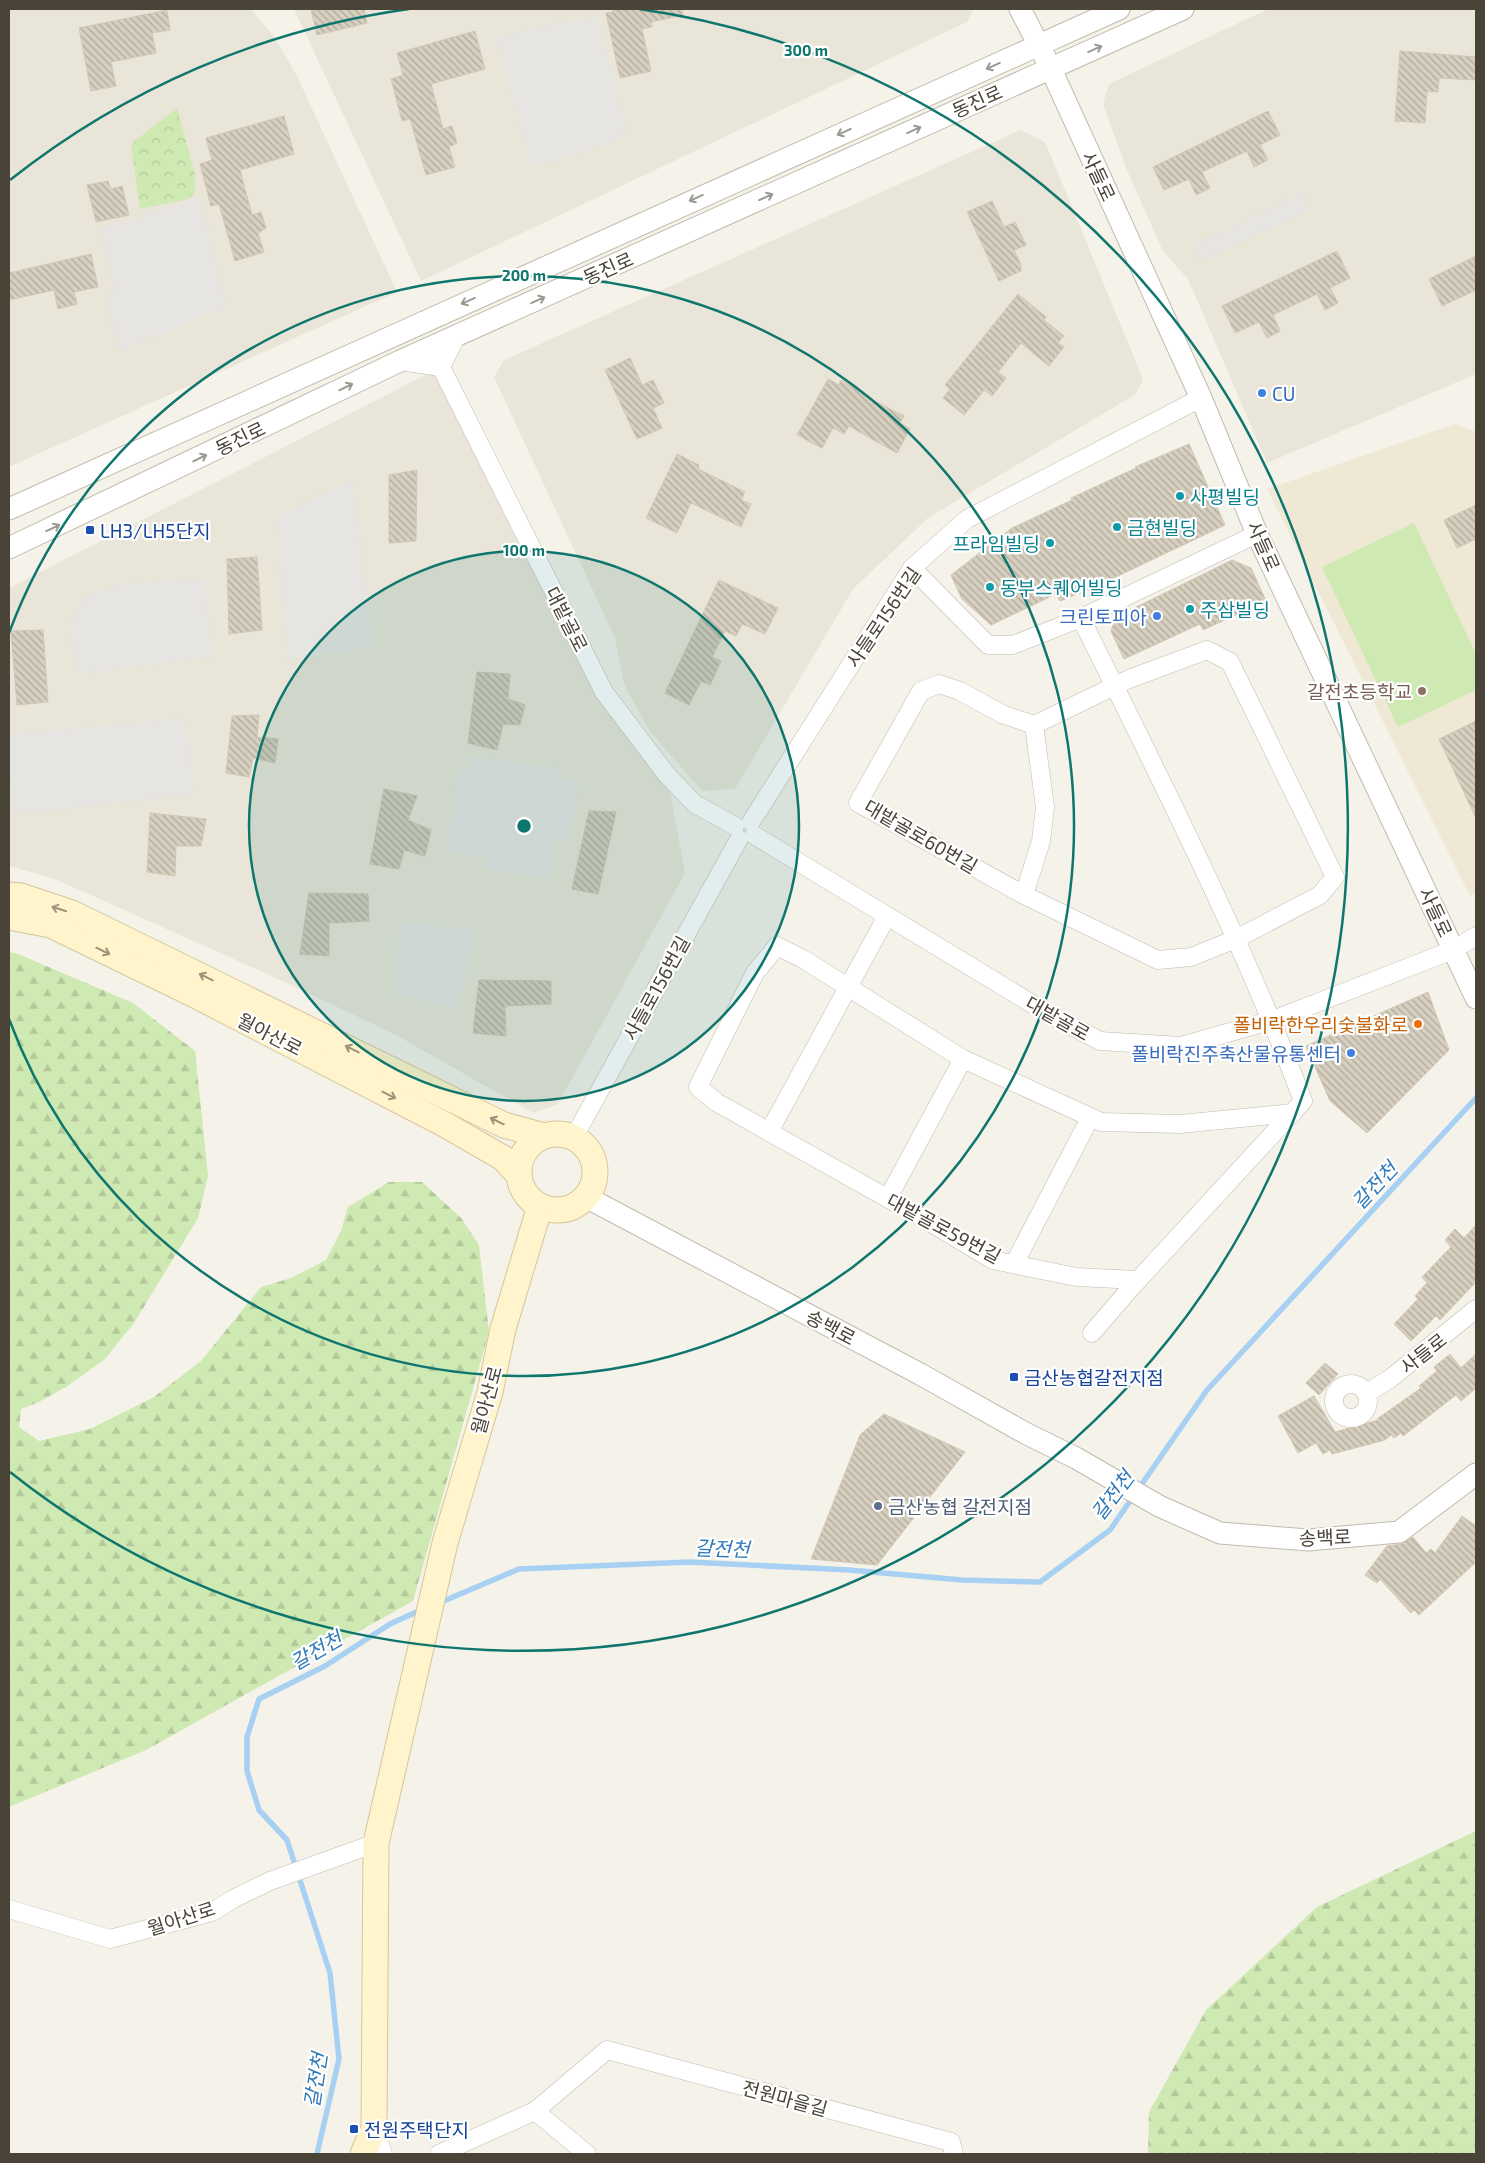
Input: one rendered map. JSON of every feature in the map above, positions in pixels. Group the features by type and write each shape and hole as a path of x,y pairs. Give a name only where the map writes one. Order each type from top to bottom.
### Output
{"main road":[{"path":"9,895 72,913 504,1124 544,1136"},
{"name":"월아산로","path":"9,917 51,925 193,994 444,1124 503,1158 519,1175"},
{"path":"554,1134 574,1137 589,1150 595,1169 595,1179 586,1196 570,1208 550,1210 540,1206 525,1193 519,1175 520,1165 528,1147 544,1136 554,1134"},
{"name":"월아산로","path":"376,1843 434,1594 444,1543 490,1392 503,1329 540,1206"},
{"path":"363,2154 374,2128 376,1843"}],"street":[{"name":"동진로","path":"9,509 1119,9"},
{"name":"동진로","path":"9,548 400,361 1029,77 1058,71 1183,9"},
{"path":"1016,56 1024,17 1058,38"},
{"name":"사들로","path":"1024,17 1037,46 1058,71 1201,398 1258,534 1476,998"},
{"path":"400,361 441,367 456,337"},
{"name":"대밭골로","path":"430,348 604,692 667,775 695,804 745,831 1047,1013 1100,1041 1181,1046 1273,1020 1453,950 1476,936"},
{"name":"사들로156번길","path":"574,1137 745,831 912,568 968,519 1201,398"},
{"path":"912,568 988,645 1013,646 1081,618 1258,534"},
{"path":"1081,618 1236,939 1273,1020 1304,1101 1138,1280 1092,1333"},
{"name":"대밭골로60번길","path":"1207,650 1230,662 1335,876 1320,895 1236,939 1191,957 1158,960 1024,895 858,803 921,691 939,684 960,691 1002,714 1034,725 1114,686 1207,650"},
{"path":"1024,895 1041,841 1046,807 1034,725"},
{"path":"769,1132 887,916"},
{"name":"대밭골로59번길","path":"847,987 803,959 777,946 755,973 698,1088 716,1102 888,1198 993,1260 1076,1277 1138,1280"},
{"path":"847,987 963,1060 1101,1122 1180,1124 1293,1113"},
{"path":"888,1198 963,1060"},
{"path":"1014,1264 1090,1118"},
{"name":"송백로","path":"586,1196 911,1369 1027,1434 1076,1458 1159,1506 1220,1533 1308,1540 1399,1532 1476,1474"},
{"name":"사들로","path":"1367,1394 1391,1378 1476,1309"},
{"name":"월아산로","path":"9,1909 110,1940 212,1912 232,1899 270,1881 376,1843"},
{"name":"전원마을길","path":"535,2111 607,2050 951,2142 954,2154"},
{"path":"439,2154 535,2111 587,2154"},
{"path":"374,2128 383,2154"}],"shaded area":[{"path":"9,9 251,9 275,38 296,74 397,292 9,467"},
{"path":"294,9 974,9 967,22 421,281"},
{"path":"1268,9 1476,9 1476,374 1267,463 1188,279 1163,251 1127,170 1103,104 1109,84"},
{"path":"597,16 627,132 605,145 531,168 496,36"},
{"path":"1021,130 1045,142 1143,379 1136,394 928,518 853,589 735,789 702,791 649,730 624,684 615,638 494,377 504,360"},
{"path":"1302,193 1309,209 1201,261 1194,245"},
{"path":"200,198 226,307 119,351 106,296 114,289 101,229"},
{"path":"441,367 604,692 667,775 685,873 558,1104 533,1113 396,1035 287,983 55,879 9,866 9,588"},
{"name":"갈전초등학교","path":"1455,424 1476,432 1476,893 1470,896 1267,489"},
{"path":"352,479 374,646 288,661 275,517"},
{"path":"204,578 212,657 78,674 68,625 85,597 118,584"},
{"path":"187,718 194,794 12,815 9,734"},
{"path":"470,757 558,768 560,779 578,781 570,841 555,839 550,877 484,869 485,857 447,853 458,770 468,771"},
{"path":"399,922 475,931 457,1008 395,994"}],"green space":[{"path":"177,108 195,174 195,193 188,199 140,209 131,144"},
{"path":"1414,523 1476,654 1476,690 1398,727 1322,567"},
{"path":"9,952 18,954 133,1003 195,1051 208,1176 198,1218 134,1323 105,1359 66,1387 39,1402 21,1409 19,1427 39,1441 90,1429 154,1397 201,1361 261,1287 291,1278 326,1260 341,1231 348,1207 389,1182 422,1182 461,1218 479,1245 489,1332 413,1601 146,1750 9,1807"},
{"path":"1476,1831 1476,2154 1148,2154 1149,2112 1206,2010 1317,1907"}],"building":[{"path":"311,9 364,9 367,23 317,35"},
{"path":"613,9 682,9 683,15 651,22 652,27 642,29 651,71 620,78 606,13 613,12"},
{"path":"167,10 170,30 152,33 156,53 111,62 116,86 91,91 79,28"},
{"path":"475,31 485,69 431,84 443,129 452,126 457,143 449,147 455,167 426,175 410,119 402,121 391,79 403,75 397,53"},
{"path":"1400,51 1476,57 1476,80 1439,78 1438,92 1427,91 1425,123 1395,121"},
{"path":"1268,111 1280,135 1260,145 1268,160 1254,167 1247,151 1202,172 1210,188 1196,195 1189,179 1164,190 1153,167"},
{"path":"284,116 294,154 240,170 252,215 261,212 266,228 258,233 264,252 235,261 219,204 211,206 200,164 212,160 206,138"},
{"path":"108,181 111,189 122,186 129,215 96,222 87,185"},
{"path":"992,201 1004,227 1015,222 1026,245 1014,250 1021,265 1021,271 999,281 967,212"},
{"path":"1337,251 1350,278 1330,288 1338,303 1325,310 1317,294 1273,315 1280,331 1267,338 1259,322 1235,333 1222,306"},
{"path":"91,254 98,287 74,292 77,304 58,309 54,290 9,300 9,273"},
{"path":"1476,256 1476,290 1442,306 1429,279"},
{"path":"1018,294 1046,317 1044,320 1064,336 1058,343 1064,347 1049,366 1021,343 998,372 1006,378 992,396 984,390 964,415 943,398 950,389 945,385"},
{"path":"630,358 642,385 653,380 664,403 653,408 662,428 637,439 605,370"},
{"path":"828,379 839,385 841,380 860,391 859,393 904,416 900,423 910,429 897,453 849,426 844,434 833,428 822,448 797,435"},
{"path":"1189,444 1225,525 1099,585 1060,601 1056,594 991,625 962,599 951,575 1012,528 1072,500 1071,498 1135,467"},
{"path":"677,454 699,465 698,469 745,492 741,500 751,504 741,527 691,503 677,533 646,518"},
{"path":"417,470 416,541 389,543 389,475"},
{"path":"1476,505 1476,539 1457,548 1444,520"},
{"path":"257,557 262,630 229,634 227,559"},
{"name":"주삼빌딩","path":"1232,560 1251,568 1266,601 1203,630 1200,624 1124,659 1111,631 1116,617"},
{"path":"719,580 778,608 765,634 742,624 736,636 725,631 712,657 721,661 710,685 701,681 689,705 665,693"},
{"path":"43,630 48,702 17,705 11,631"},
{"path":"477,672 510,674 508,699 525,705 520,725 503,724 497,750 468,743"},
{"path":"259,715 257,737 278,739 275,763 253,758 249,777 226,773 232,716"},
{"path":"1476,721 1476,818 1439,739"},
{"path":"384,789 417,796 408,820 431,830 425,856 404,850 399,869 370,864"},
{"path":"589,811 616,812 598,894 572,889"},
{"path":"150,813 206,819 201,846 176,846 175,876 147,872"},
{"path":"309,893 368,894 369,921 329,923 329,956 300,954"},
{"path":"479,980 551,981 551,1004 505,1006 506,1036 473,1033"},
{"path":"1428,992 1449,1050 1367,1133 1330,1101 1306,1046"},
{"path":"1476,1225 1476,1282 1440,1320 1436,1316 1411,1341 1394,1324 1418,1299 1415,1296 1427,1283 1422,1277 1451,1247 1445,1240 1455,1229 1464,1238"},
{"path":"1450,1354 1461,1368 1476,1354 1476,1388 1461,1401 1456,1395 1403,1436 1401,1433 1394,1438 1391,1435 1385,1440 1332,1454 1330,1450 1323,1454 1316,1443 1298,1453 1278,1416 1314,1396 1335,1432 1378,1420 1421,1388 1419,1386 1437,1371 1434,1367"},
{"path":"1325,1363 1338,1374 1319,1395 1306,1383"},
{"name":"금산농협 갈전지점","path":"884,1414 965,1452 877,1565 811,1559 860,1435"},
{"path":"1462,1516 1476,1526 1476,1562 1419,1615 1414,1610 1411,1613 1380,1579 1377,1583 1365,1575 1387,1546 1401,1544 1413,1537 1426,1553 1431,1549 1435,1553"}],"waterway":[{"name":"갈전천","path":"439,1603 519,1569 690,1562 849,1570 962,1580 1040,1582 1110,1530 1207,1390 1476,1098"},
{"name":"갈전천","path":"317,2154 339,2059 330,1973 287,1840 259,1810 247,1771 247,1737 259,1699 325,1666 390,1624 421,1610"}],"place":[{"name":"CU","path":"1262,393"},
{"name":"사평빌딩","path":"1180,496"},
{"name":"금현빌딩","path":"1117,527"},
{"name":"LH3/LH5단지","path":"90,530"},
{"name":"프라임빌딩","path":"1050,543"},
{"name":"동부스퀘어빌딩","path":"990,587"},
{"name":"주삼빌딩","path":"1190,609"},
{"name":"크린토피아","path":"1157,616"},
{"name":"갈전초등학교","path":"1422,691"},
{"name":"폴비락한우리숯불화로","path":"1418,1024"},
{"name":"폴비락진주축산물유통센터","path":"1351,1053"},
{"name":"금산농협갈전지점","path":"1014,1377"},
{"name":"금산농협 갈전지점","path":"878,1506"},
{"name":"전원주택단지","path":"354,2129"}]}
